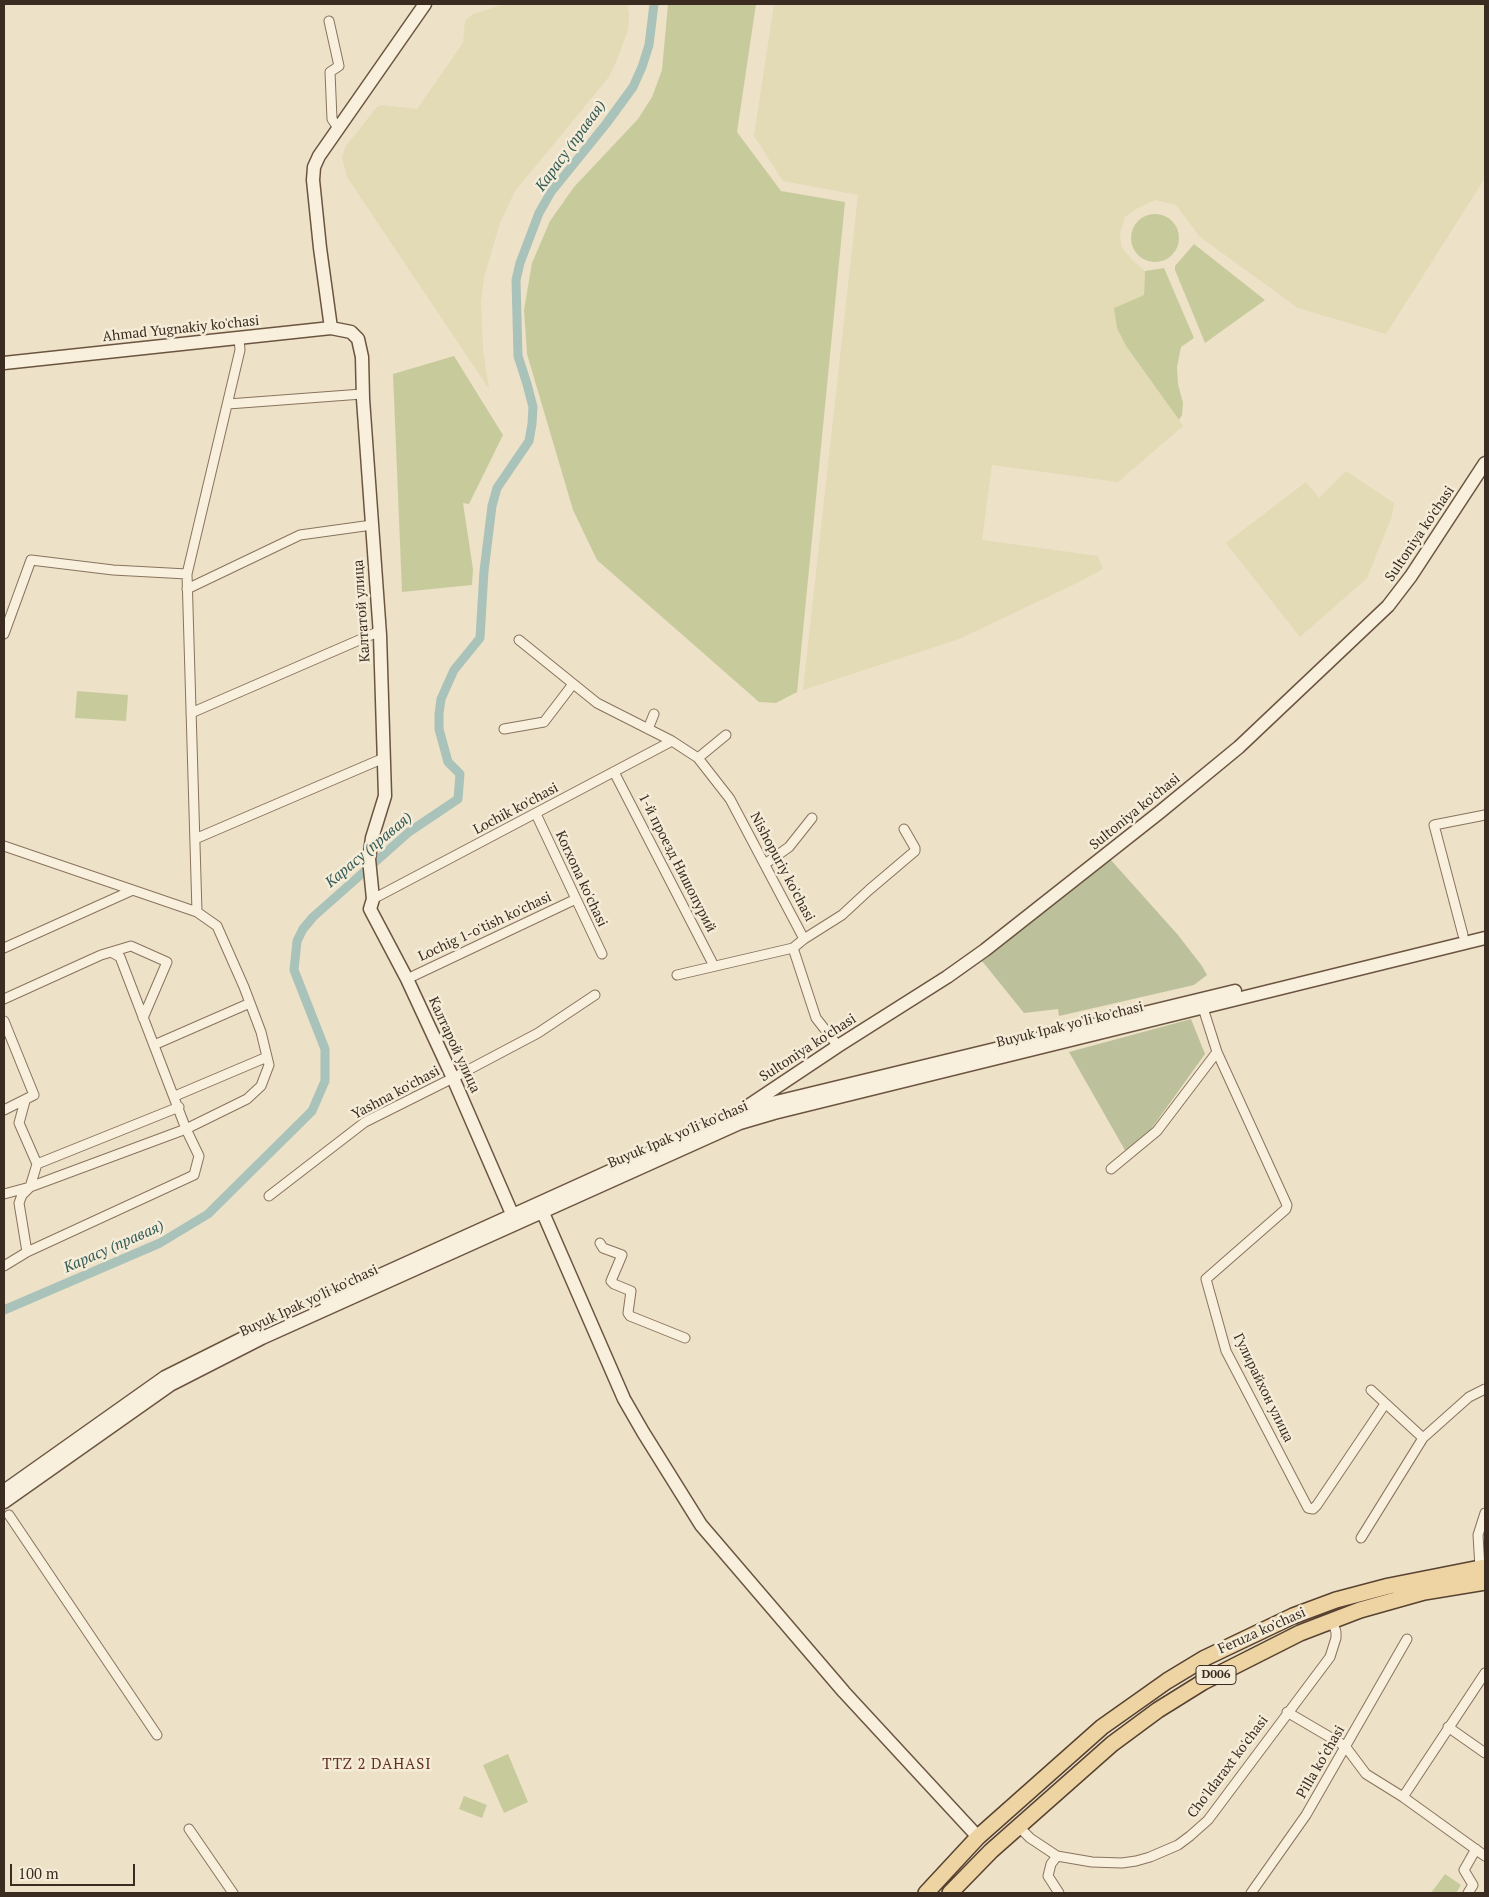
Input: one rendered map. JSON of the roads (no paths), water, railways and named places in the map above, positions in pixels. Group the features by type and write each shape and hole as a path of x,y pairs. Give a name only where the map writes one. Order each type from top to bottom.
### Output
{"main road":[{"name":"Feruza ko'chasi","path":"978,1837 1102,1726 1167,1681 1205,1658 1293,1616 1336,1600 1389,1586 1483,1572"},
{"name":"Feruza ko'chasi","path":"991,1851 1112,1744 1175,1699 1266,1649 1332,1620 1391,1600 1454,1586 1483,1572"},
{"path":"978,1837 991,1851"},
{"name":"D006","path":"926,1893 978,1837"},
{"name":"D006","path":"950,1893 991,1851"}],"street":[{"path":"332,328 320,248 313,171 317,159 425,4"},
{"path":"329,21 339,66 330,72 332,119 338,128"},
{"name":"Ahmad Yugnakiy ko'chasi","path":"4,363 332,328 351,332 358,338"},
{"path":"197,912 187,574 240,350 239,338"},
{"name":"Калтатой улица","path":"358,338 364,383 362,394 380,631 386,796 372,838 369,859 370,880"},
{"path":"228,404 362,394"},
{"name":"Sultoniya ko'chasi","path":"738,1113 985,950 1239,747 1325,668 1396,596 1485,463"},
{"path":"187,589 300,535 372,525"},
{"path":"4,634 31,560 112,570 187,574"},
{"path":"192,713 380,631"},
{"name":"Nishopuriy ko'chasi","path":"519,640 597,703 672,741 698,758 730,798 804,939 793,948"},
{"path":"504,729 544,722 572,684"},
{"path":"648,729 654,714"},
{"path":"698,758 726,734"},
{"name":"Lochik ko'chasi","path":"373,899 672,741"},
{"path":"195,839 384,758"},
{"name":"1-й проезд Нишопурий","path":"614,772 714,966"},
{"name":"Korxona ko'chasi","path":"536,814 602,954"},
{"path":"1463,935 1434,825 1485,815"},
{"path":"765,864 789,847 812,818"},
{"path":"804,939 842,915 915,851 916,848 904,829"},
{"path":"4,846 197,912 217,926 261,1032 269,1065 261,1086 247,1099 186,1129 30,1187 4,1194"},
{"name":"Калтарой улица","path":"370,880 373,899 370,909 407,979 515,1220"},
{"path":"4,948 133,890"},
{"name":"Lochig 1-o'tish ko'chasi","path":"407,979 576,899"},
{"name":"Buyuk Ipak yo'li ko'chasi","path":"541,1208 757,1117 1485,930"},
{"name":"Buyuk Ipak yo'li ko'chasi","path":"4,1502 170,1385 262,1338 541,1208 738,1113 781,1101 1485,938"},
{"path":"4,999 101,955 131,946 167,962 143,1018"},
{"path":"677,975 793,948 816,1018 838,1046"},
{"path":"4,1266 27,1252 194,1175 199,1156 186,1129 175,1096 120,957 111,952"},
{"name":"Yashna ko'chasi","path":"269,1196 364,1122 538,1033 595,995"},
{"path":"154,1045 250,1003"},
{"path":"1111,1168 1157,1131 1217,1052 1202,1004"},
{"path":"4,1021 34,1095 4,1110"},
{"name":"Гулирайхон улица","path":"1217,1052 1287,1205 1286,1209 1206,1280 1226,1351 1308,1508 1313,1509 1317,1506 1385,1404"},
{"path":"175,1096 267,1057"},
{"path":"25,1101 19,1123 37,1164 30,1187 22,1195 19,1203 27,1252"},
{"path":"37,1164 178,1107"},
{"path":"541,1208 624,1398 701,1525 844,1692 978,1837"},
{"name":"Buyuk Ipak yo'li ko'chasi","path":"4,1491 165,1377 257,1331 515,1220"},
{"path":"600,1243 603,1248 622,1255 611,1281 631,1292 628,1313 630,1316 685,1338"},
{"path":"1361,1538 1423,1438 1469,1397 1485,1389"},
{"path":"1371,1390 1423,1438"},
{"path":"1483,1572 1478,1535 1485,1513"},
{"path":"8,1515 157,1735"},
{"name":"Cho'ldaraxt ko'chasi","path":"1018,1826 1030,1838 1057,1856 1092,1862 1122,1863 1150,1857 1178,1845 1208,1820 1287,1712 1312,1682 1333,1650 1336,1632 1332,1620"},
{"name":"Pilla ko‘chasi","path":"1254,1892 1306,1815 1407,1639"},
{"path":"1403,1797 1485,1673"},
{"path":"1287,1712 1345,1746 1366,1774 1403,1797 1485,1856"},
{"path":"1448,1727 1485,1753"},
{"path":"188,1829 233,1893"},
{"path":"1468,1893 1473,1885 1464,1870 1476,1849"},
{"path":"1057,1856 1051,1864 1048,1876 1059,1893"}],"waterway":[{"name":"Карасу (правая)","path":"4,1310 160,1243 208,1214 312,1111 325,1081 325,1049 294,970 297,941 303,929 313,917 409,832 458,799 460,774 448,762 439,729 441,699 454,670 480,638 484,571 492,506 497,488 529,441 532,424 533,407 518,356 516,280 520,263 539,213 551,192 633,87 649,45 654,4"}],"district":[{"name":"TTZ 2 DAHASI","path":"377,1765"}]}
